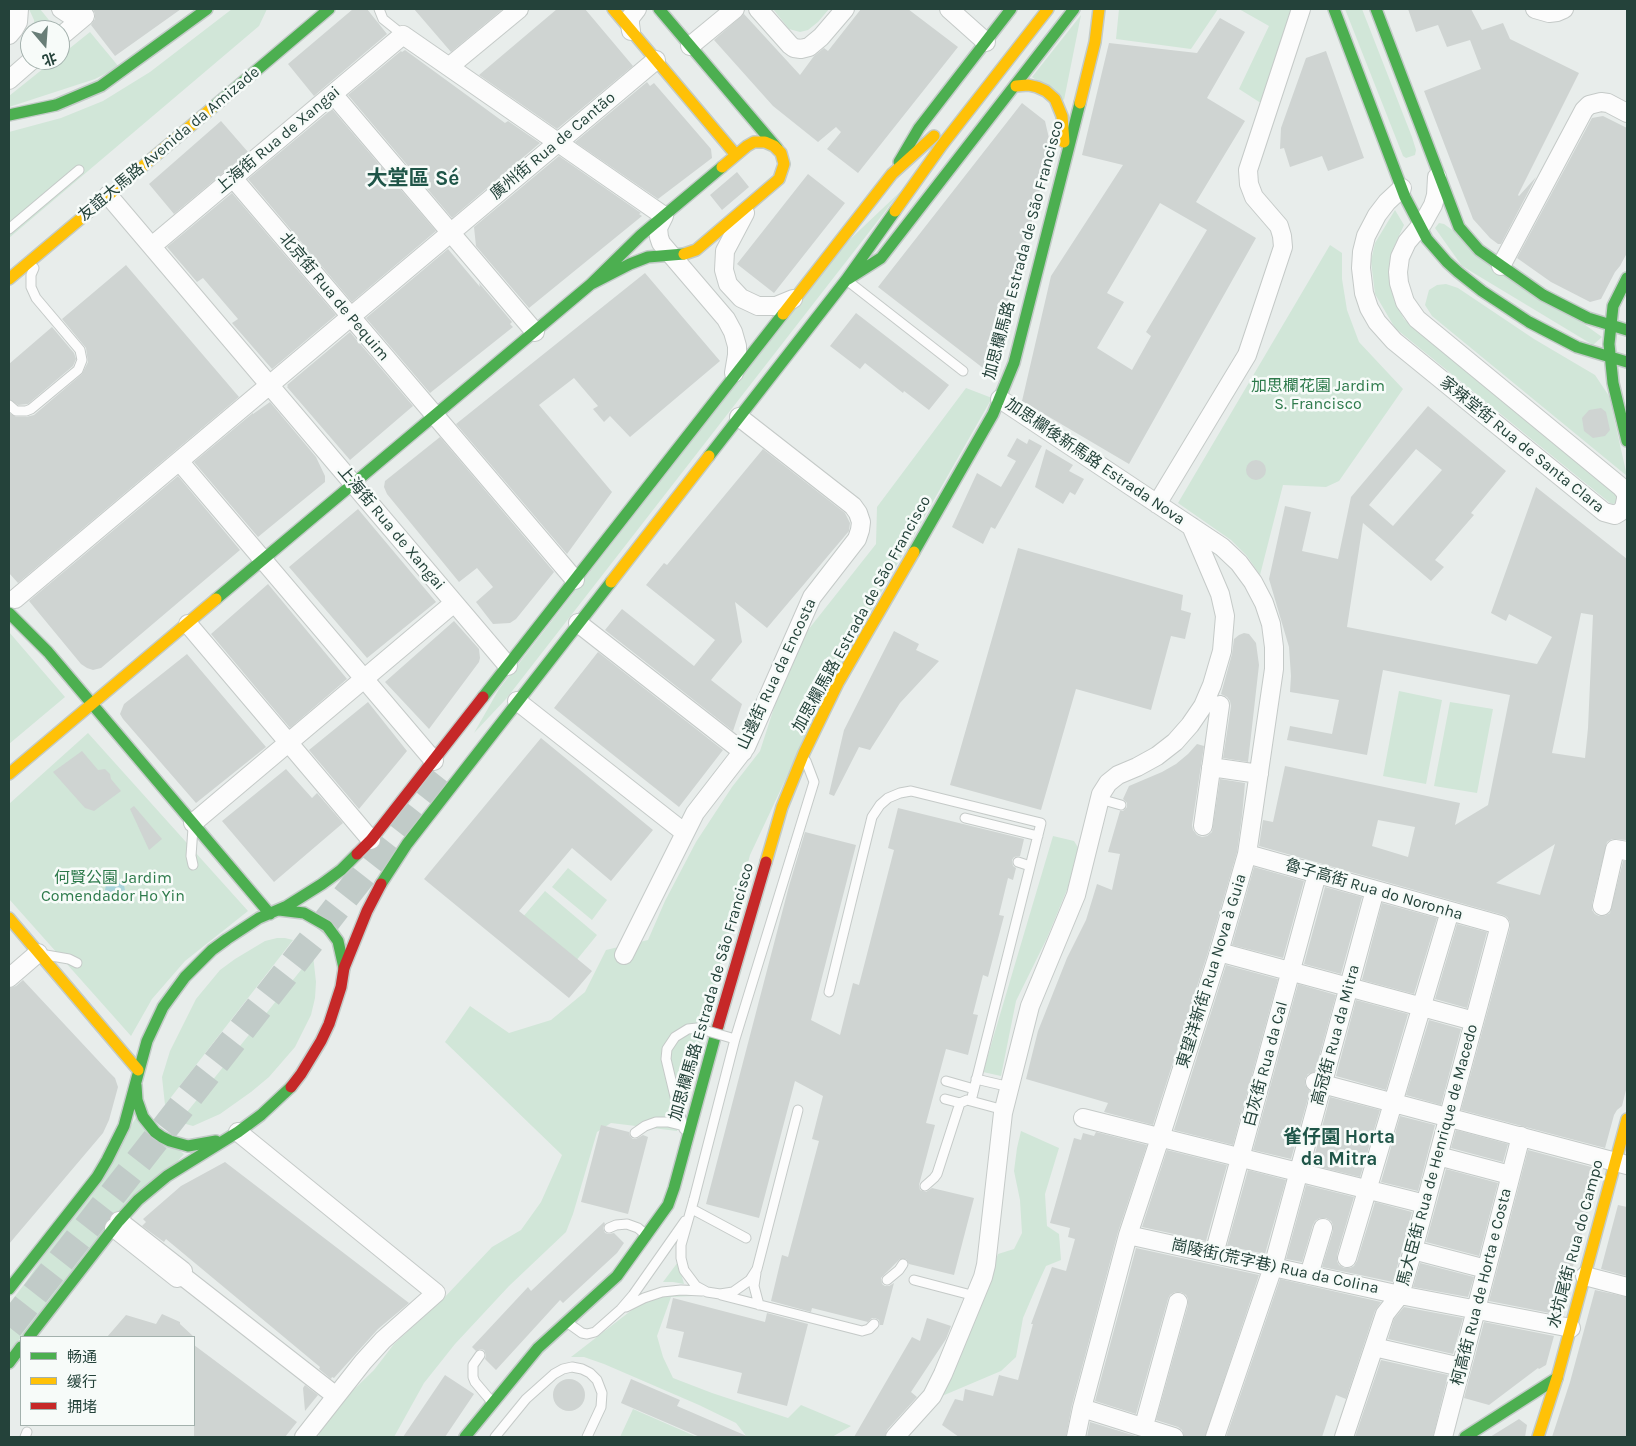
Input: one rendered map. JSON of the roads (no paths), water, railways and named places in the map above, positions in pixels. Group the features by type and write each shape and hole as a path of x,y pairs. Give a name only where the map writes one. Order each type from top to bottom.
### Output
{"main road":[{"path":"9,115 56,104 87,93 115,77 167,35 205,9"},
{"name":"友誼大馬路 Avenida da Amizade","path":"9,279 329,9"},
{"path":"613,9 736,155"},
{"path":"591,284 648,257 692,252 776,182 782,174 783,160 778,150 659,9"},
{"path":"9,1289 14,1268 97,1176 107,1160 124,1126 147,1041 154,1024 185,977 219,944 242,928 322,884 341,870 372,840 441,760 479,703 892,174 919,128 1012,9"},
{"path":"30,1336 117,1225 152,1187 261,1115 289,1089 312,1058 321,1041 331,1018 344,968 367,911 385,877 407,844 436,804 846,280 938,138 1048,9"},
{"path":"846,280 881,258 1074,9"},
{"name":"加思欄馬路 Estrada de São Francisco","path":"465,1437 538,1348 617,1276 665,1210 673,1194 687,1141 687,1127 729,984 782,807 804,753 838,683 988,422 1000,399 1014,363 1095,42 1099,9"},
{"path":"1334,9 1402,188 1420,226 1447,262 1482,291 1529,322 1577,347 1627,362"},
{"path":"1376,9 1459,228 1479,250 1543,295 1588,318 1627,330"},
{"path":"1016,86 1037,86 1050,95 1058,104 1062,119 1064,165"},
{"path":"892,174 938,138"},
{"path":"9,774 591,284 641,235 748,144 759,141 769,143 778,150"},
{"path":"1627,278 1613,306 1609,344 1613,383 1627,441"},
{"path":"48,652 193,823 274,912"},
{"path":"461,758 502,721"},
{"path":"274,912 295,911 304,913 327,926 338,941 344,968"},
{"path":"9,918 137,1075 137,1100 143,1117 155,1132 170,1142 188,1146 207,1144 234,1134"},
{"name":"水坑尾街 Rua do Campo","path":"1539,1434 1622,1155 1627,1119"},
{"path":"9,1363 20,1348"},
{"path":"1465,1437 1557,1378"},
{"path":"1514,1406 1526,1405 1535,1410 1541,1424 1539,1434"}],"street":[{"path":"61,9 70,15 83,17 70,28"},
{"path":"450,66 519,9"},
{"path":"632,31 630,18 637,9"},
{"path":"687,41 716,9"},
{"path":"687,41 734,9"},
{"path":"758,9 790,45 801,49 809,47 821,37 845,9"},
{"path":"950,9 986,42"},
{"path":"1157,504 1247,355 1283,247 1279,226 1254,197 1249,184 1248,170 1301,9"},
{"path":"1536,9 1548,13 1564,9"},
{"path":"9,34 16,26 19,13"},
{"path":"403,35 664,216 658,226 658,236 661,243 726,319 735,336 737,360 734,374 727,386"},
{"name":"上海街 Rua de Xangai","path":"152,246 403,35"},
{"name":"廣州街 Rua de Cantão","path":"450,232 656,60"},
{"path":"9,80 20,70"},
{"path":"333,94 534,332"},
{"path":"1501,266 1584,110 1589,105 1601,102 1608,103 1627,113"},
{"path":"1420,226 1429,215 1436,195 1437,175 1435,164"},
{"name":"北京街 Rua de Pequim","path":"233,178 575,580"},
{"name":"家辣堂街 Rua de Santa Clara","path":"1402,188 1377,215 1366,236 1362,252 1362,285 1366,300 1377,322 1394,341 1604,512 1615,514 1620,512 1624,508 1626,499 1626,493 1621,487 1417,319 1410,311 1398,282 1399,261 1407,242 1420,226"},
{"name":"上海街 Rua de Xangai","path":"108,195 508,666"},
{"path":"735,336 739,315 724,270 725,251 750,204"},
{"path":"48,652 11,601 450,232"},
{"path":"730,287 750,304 765,307 787,302 801,292"},
{"name":"加思欄後新馬路 Estrada Nova","path":"1000,399 1191,526"},
{"name":"山邊街 Rua da Encosta","path":"624,955 695,813 743,752 812,596 857,539 860,530 861,522 853,506 739,417"},
{"path":"179,461 364,679 441,760"},
{"path":"895,1437 932,1396 943,1374 986,1265 1004,1110 1030,1006 1076,895 1102,794 1108,783 1118,775 1157,756 1175,742 1190,725 1212,685 1222,651 1225,616 1220,594 1191,526"},
{"name":"東望洋新街 Rua Nova à Guia","path":"1076,1437 1128,1235 1219,952 1247,854 1274,669 1271,624 1264,603 1253,582 1239,563 1222,547 1191,526"},
{"name":"上海街 Rua de Xangai","path":"193,823 454,603"},
{"path":"578,623 743,752"},
{"path":"188,624 372,840"},
{"path":"517,702 685,833"},
{"path":"1204,826 1220,705"},
{"path":"1211,767 1259,774"},
{"path":"1602,906 1623,850"},
{"name":"魯子高街 Rua do Noronha","path":"1247,854 1500,925"},
{"name":"白灰街 Rua da Cal","path":"1214,1254 1317,874"},
{"name":"高冠街 Rua da Mitra","path":"1215,1437 1273,1267 1319,1082 1349,987 1375,890"},
{"path":"1346,1258 1450,911"},
{"name":"馬大臣街 Rua de Henrique de Macedo","path":"1344,1437 1386,1314 1400,1295 1500,925"},
{"path":"1219,952 1474,1021"},
{"path":"9,978 38,953"},
{"path":"1319,1082 1578,1150 1622,1155"},
{"path":"1083,1118 1426,1204"},
{"path":"234,1134 436,1293 383,1340 363,1362 304,1437"},
{"name":"柯高街 Rua de Horta e Costa","path":"1443,1437 1521,1136"},
{"path":"1438,1156 1510,1176"},
{"path":"117,1225 183,1271 180,1274 336,1396"},
{"path":"1309,1274 1323,1228"},
{"name":"崗陵街(荒字巷) Rua da Colina","path":"1128,1235 1400,1295 1570,1328"},
{"path":"1413,1250 1486,1269"},
{"path":"1585,1276 1627,1287"},
{"path":"1145,1422 1178,1302"},
{"path":"1374,1347 1461,1367"},
{"path":"1082,1408 1174,1437"}],"lane":[{"path":"379,9 382,19 403,35"},
{"path":"621,9 632,31"},
{"path":"9,230 79,170"},
{"path":"9,405 16,411 22,412 31,409 78,370 82,360 80,350 36,298 31,287 31,275 42,251"},
{"path":"846,280 963,371"},
{"path":"804,753 814,782 735,1039 682,1245 682,1264 691,1281 711,1293 862,1331 869,1329 874,1324"},
{"path":"829,992 872,817 880,805 888,798 910,791 1041,823 970,1101"},
{"path":"1100,799 1121,805"},
{"path":"965,818 1038,836"},
{"path":"193,823 191,856 193,866"},
{"path":"1018,862 1030,866"},
{"path":"38,953 78,963"},
{"path":"687,1127 677,1105 666,1059 667,1049 675,1037 688,1029 697,1028 735,1039"},
{"path":"976,1079 1010,1087"},
{"path":"946,1082 974,1088"},
{"path":"945,1099 960,1103 970,1101 1004,1110"},
{"path":"925,1186 937,1174 960,1103"},
{"path":"759,1305 754,1286 798,1110"},
{"path":"635,1133 644,1126 656,1122 668,1122 687,1127"},
{"path":"691,1212 746,1238"},
{"path":"566,1322 582,1333 596,1332 633,1295 691,1212"},
{"path":"609,1228 627,1224 638,1228 647,1235"},
{"path":"612,1317 627,1306 653,1294 681,1290 727,1293 740,1289 754,1275 759,1263"},
{"path":"887,1280 903,1264"},
{"path":"914,1280 975,1296"},
{"path":"480,1355 473,1365 473,1377 492,1403"},
{"path":"495,1437 526,1398 554,1374 572,1367 590,1373 597,1380 602,1393 601,1407 587,1437"}],"water":[{"path":"115,880 122,883 125,890 122,897 115,900 108,897 105,890 108,883"}],"tunnel":[{"path":"9,1327 440,776"}],"district":[{"name":"大堂區 Sé","path":"413,179"},
{"name":"雀仔園 Horta da Mitra","path":"1339,1149"}],"park label":[{"name":"加思欄花園 Jardim S. Francisco","path":"1318,395"},
{"name":"何賢公園 Jardim Comendador Ho Yin","path":"113,887"}]}
